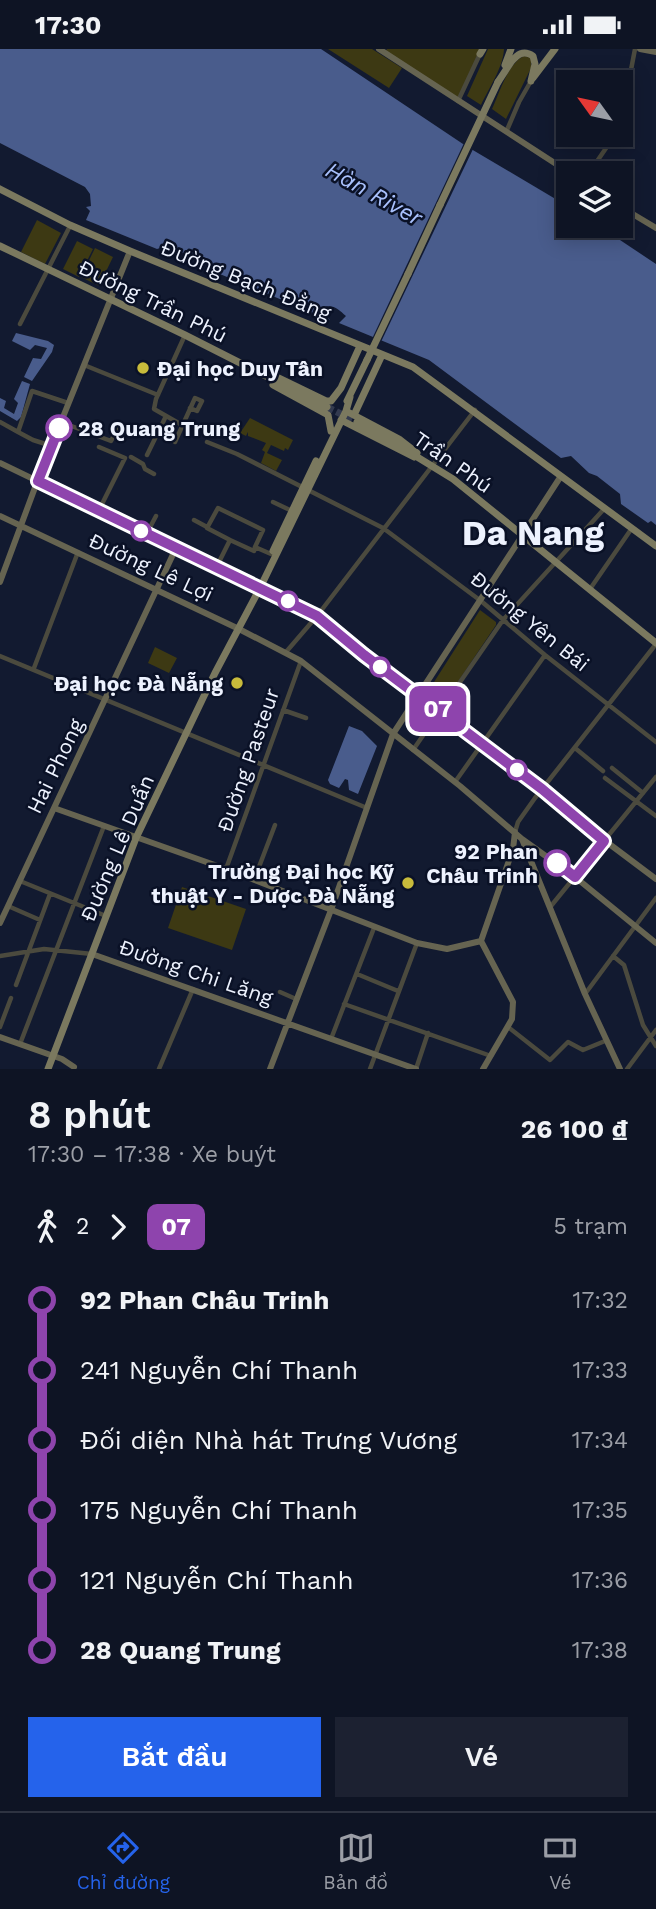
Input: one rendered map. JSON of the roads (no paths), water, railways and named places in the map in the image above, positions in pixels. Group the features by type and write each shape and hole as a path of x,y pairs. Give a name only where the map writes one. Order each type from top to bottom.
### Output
{"main road":[{"path":"508,63 509,49"},
{"path":"341,388 339,399 344,401 350,397 498,82 519,49"},
{"path":"508,63 518,54 536,49"},
{"path":"531,81 555,49"},
{"path":"527,53 533,56 535,61 531,81"},
{"name":"Đường Bạch Đằng","path":"0,189 130,251 418,370 561,476"},
{"name":"Đường Trần Phú","path":"0,246 327,407"},
{"path":"241,364 269,372 328,402 335,399 360,346"},
{"path":"241,364 328,415 332,432 354,421 382,355"},
{"name":"Đường Lê Duẩn","path":"332,432 346,411 350,397"},
{"name":"Đường Lê Duẩn","path":"48,1069 136,838 350,397"},
{"path":"346,411 354,421"},
{"path":"341,420 354,421"},
{"name":"Trần Phú","path":"354,421 410,446 425,461 523,535 656,643"},
{"path":"561,476 656,546"},
{"name":"Đường Lê Duẩn","path":"258,587 271,554 305,490"}],"street":[{"path":"633,70 638,49 656,52"},
{"path":"383,50 556,163"},
{"path":"458,101 481,51"},
{"path":"507,130 531,81"},
{"path":"633,214 656,228"},
{"path":"20,324 71,225"},
{"path":"0,582 4,563 22,526 130,251"},
{"path":"182,425 154,409 185,335"},
{"path":"84,365 158,395"},
{"path":"18,432 32,391 68,404"},
{"path":"175,442 190,408"},
{"path":"286,652 317,616 475,411"},
{"path":"147,455 166,416"},
{"path":"0,422 33,440 52,446"},
{"path":"61,422 111,441 118,428"},
{"name":"Đường Yên Bái","path":"207,442 237,454 383,528 481,601 545,655 656,741"},
{"path":"99,447 125,459 99,510"},
{"path":"131,457 143,464 145,470 154,474"},
{"path":"0,463 317,616 656,879"},
{"path":"270,1069 331,910 393,734 561,476"},
{"path":"273,502 292,511"},
{"path":"194,520 230,540 254,551 263,530 218,508 207,527"},
{"path":"413,750 503,620 605,508"},
{"name":"Đường Lê Lợi","path":"0,516 178,598 301,661 522,839"},
{"path":"147,533 156,516"},
{"path":"589,589 632,528"},
{"path":"216,566 230,540"},
{"path":"256,547 271,554"},
{"name":"Hai Phong","path":"0,923 176,548"},
{"path":"34,668 78,552"},
{"path":"483,1069 512,1019 513,1002 481,941 513,849 518,822 656,643"},
{"path":"454,782 545,655"},
{"path":"0,656 34,668 263,767 368,808"},
{"name":"Đường Pasteur","path":"226,869 301,661"},
{"path":"283,710 306,718"},
{"path":"575,748 603,771"},
{"path":"612,768 643,793"},
{"path":"551,906 656,777"},
{"path":"605,778 656,816"},
{"path":"54,808 226,869 417,943 447,949 481,941"},
{"path":"254,880 275,825"},
{"path":"20,1045 104,826"},
{"path":"522,839 575,877 656,943"},
{"path":"522,839 585,994 621,1069 656,1030"},
{"path":"527,852 535,847"},
{"path":"20,881 107,916"},
{"path":"16,985 50,894"},
{"path":"585,994 656,898"},
{"path":"8,906 40,920"},
{"path":"331,1039 374,928"},
{"path":"370,1069 417,943"},
{"path":"0,956 30,950 92,954"},
{"name":"Đường Chi Lăng","path":"92,954 416,1069"},
{"path":"613,956 624,965 640,1016 656,1046"},
{"path":"356,974 398,991"},
{"path":"159,1069 193,989"},
{"path":"280,992 297,999"},
{"path":"0,1027 11,998"},
{"path":"344,1004 491,1056"},
{"path":"508,1027 550,1060 568,1042 583,1049 606,1041"},
{"path":"416,1069 428,1034"},
{"path":"0,1037 76,1068"}],"water":[{"name":"Hàn River","path":"0,49 321,49 466,146 556,199 556,238 617,238 656,264 656,525 651,521 648,523 621,504 620,494 589,473 571,456 561,458 429,360 339,323 346,316 335,307 321,308 330,320 215,272 211,264 166,246 157,249 86,220 90,211 86,207 91,206 90,194 85,187 0,143"},
{"path":"16,333 54,345 32,381 24,377 33,358 41,359 47,348 35,345 30,350 12,341"},
{"path":"22,381 30,384 21,417 17,421 0,411 0,398 6,401 4,408 14,414 18,403 14,399"},
{"path":"349,726 362,731 377,746 358,794 349,790 348,780 345,779 339,788 328,780"}],"tunnel":[{"path":"327,407 357,422"}],"place":[{"name":"Đại học Duy Tân","path":"143,368"},
{"name":"28 Quang Trung","path":"59,428"},
{"name":"Đại học Đà Nẵng","path":"237,683"},
{"name":"92 Phan Châu Trinh","path":"557,863"},
{"name":"Trường Đại học Kỹ thuật Y - Dược Đà Nẵng","path":"408,883"}],"district":[{"name":"Da Nang","path":"533,533"}]}
